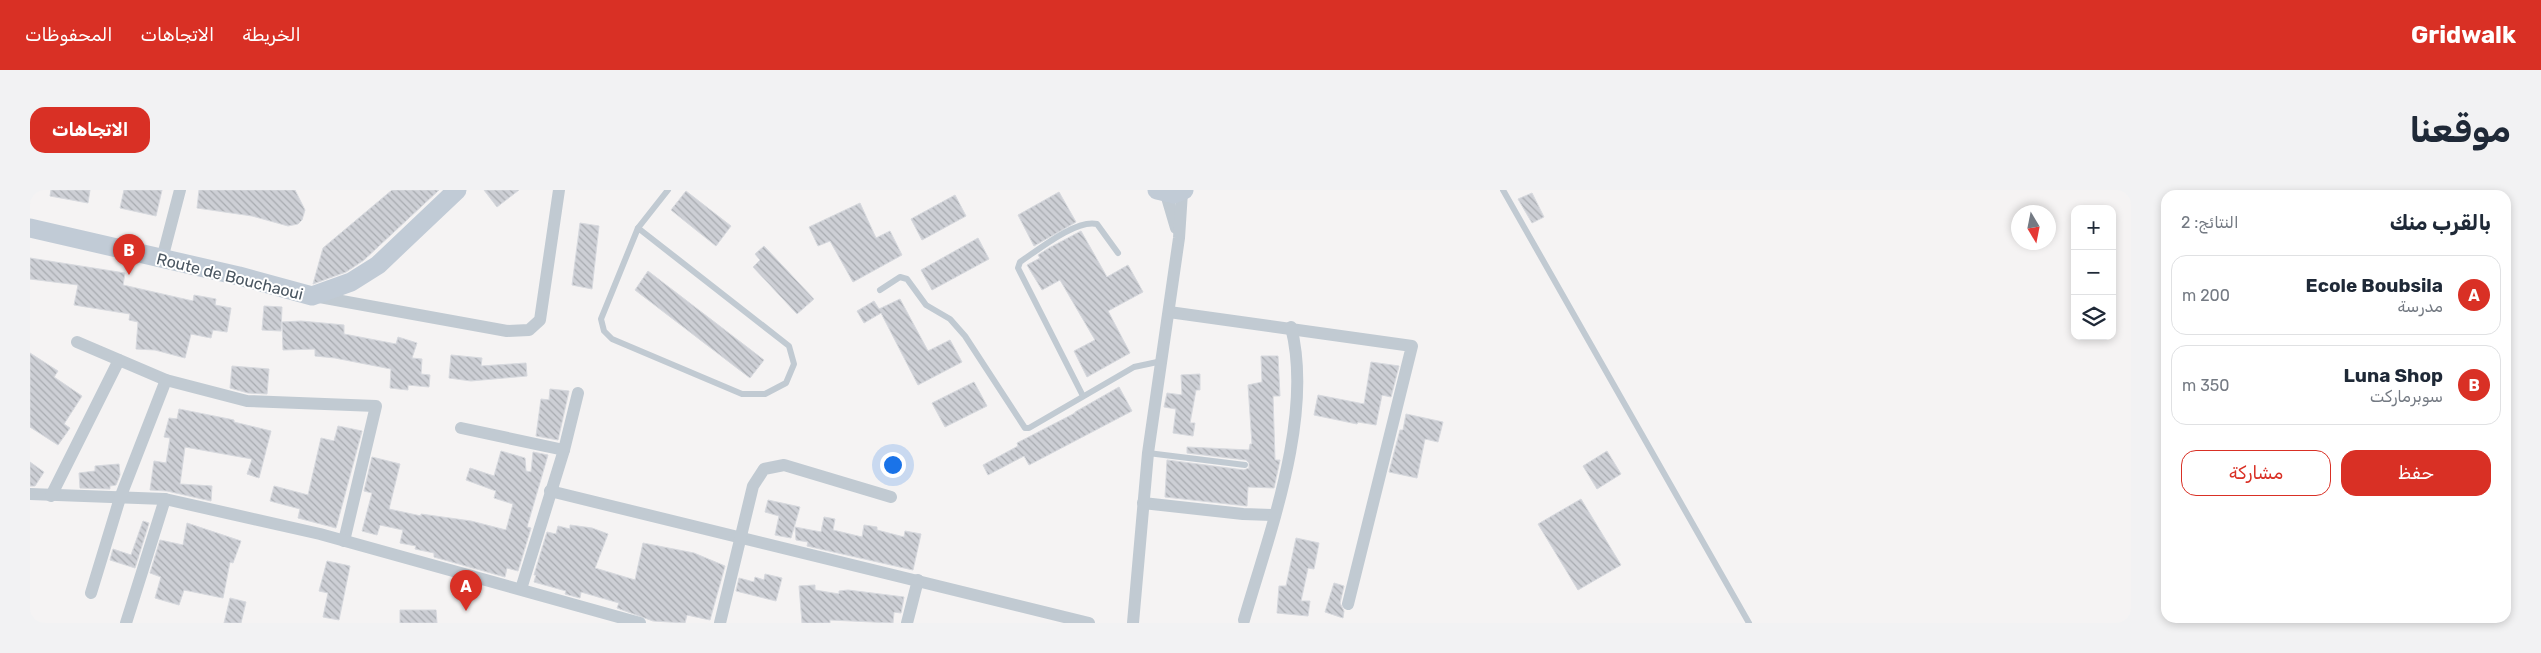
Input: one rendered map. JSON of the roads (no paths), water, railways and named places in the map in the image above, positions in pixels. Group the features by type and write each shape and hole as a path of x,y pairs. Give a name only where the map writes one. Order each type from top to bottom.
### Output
{"main road":[{"name":"Route de Bouchaoui","path":"30,228 312,296 351,282 378,265 457,190"}],"street":[{"path":"162,259 180,190"},
{"path":"312,296 507,331 530,330 540,320 559,190"},
{"path":"1133,623 1148,453 1179,238 1172,191"},
{"path":"1169,312 1291,327 1412,346 1348,604"},
{"path":"1244,620 1287,473 1294,426 1297,350 1291,327"},
{"path":"77,342 166,380 247,401 376,406 344,541"},
{"path":"50,496 119,360"},
{"path":"91,593 120,498 166,380"},
{"path":"520,589 564,450 578,394"},
{"path":"461,428 564,450"},
{"path":"720,623 756,479 770,466 784,465 891,497"},
{"path":"550,491 1089,623"},
{"path":"30,494 165,499 344,541 520,589 602,618 640,623"},
{"path":"126,623 165,499"},
{"path":"1143,503 1243,514 1275,514"},
{"path":"907,623 918,580"}],"lane":[{"path":"638,228 789,346 794,364 786,383 766,394 742,394 612,339 604,331 601,319 638,228 668,190"},
{"path":"1502,190 1749,623"},
{"path":"1083,396 1018,268 1020,262 1073,228 1087,222 1097,224 1118,253"},
{"path":"880,290 900,277 907,279 926,305 950,319 965,336 1025,428 1030,428 1134,367 1162,361"},
{"path":"1148,453 1245,465"}],"place":[{"name":"Luna Shop","path":"129,275"},
{"name":"Ecole Boubsila","path":"466,611"}]}
